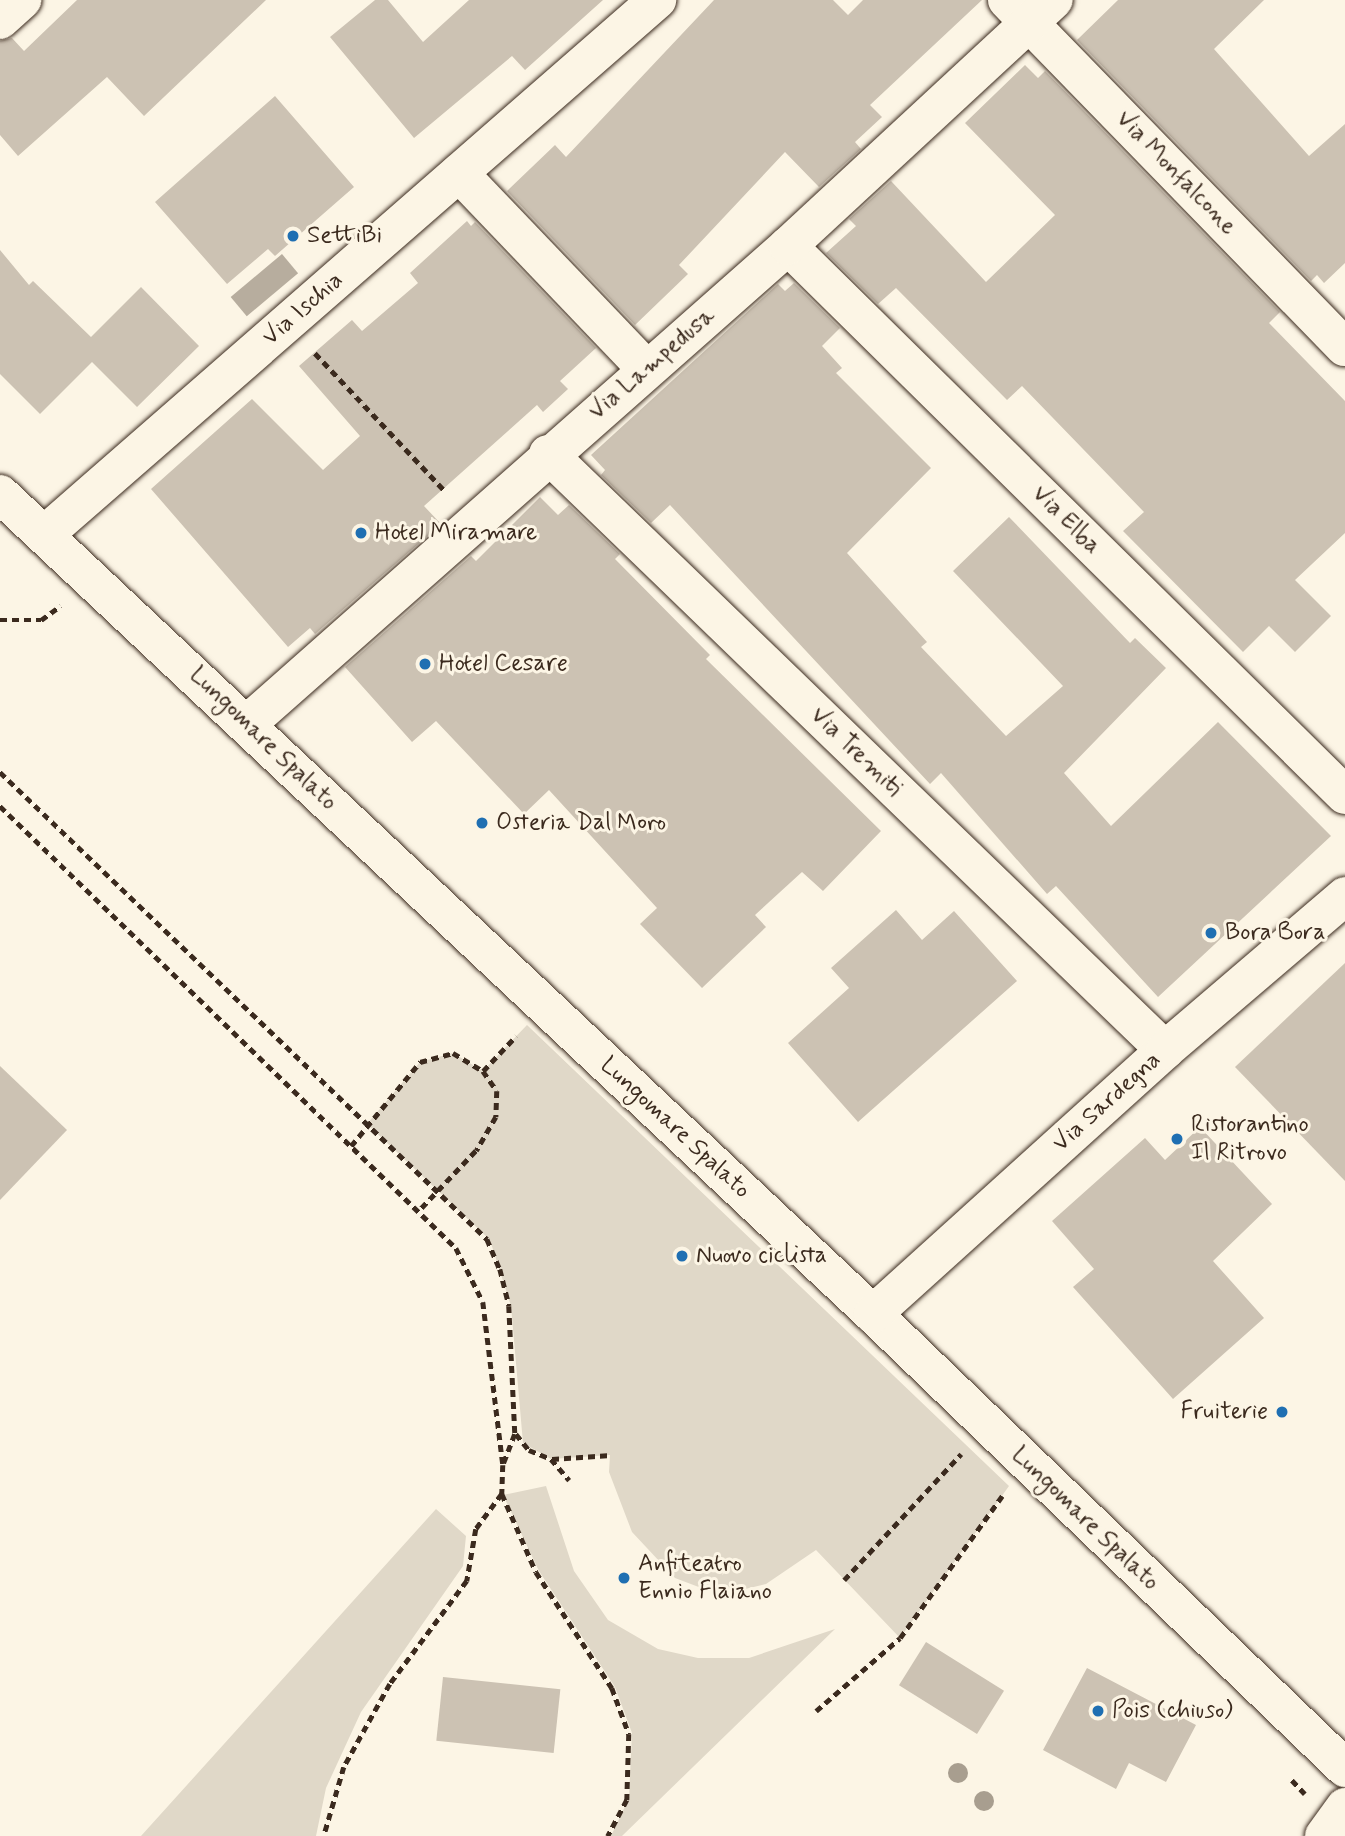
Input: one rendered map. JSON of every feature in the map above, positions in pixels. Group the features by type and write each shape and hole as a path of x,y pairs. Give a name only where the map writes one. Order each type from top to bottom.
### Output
{"street":[{"path":"0,20 22,0"},
{"name":"Via Ischia","path":"44,535 657,0"},
{"name":"Via Lampedusa","path":"247,724 548,454 788,246 1030,8"},
{"name":"Via Monfalcone","path":"1030,8 1345,347"},
{"path":"460,173 646,369"},
{"name":"Via Elba","path":"788,246 1345,795"},
{"name":"Via Tremiti","path":"548,454 1165,1050"},
{"name":"Lungomare Spalato","path":"0,494 873,1314 1345,1768"},
{"name":"Via Sardegna","path":"873,1314 1165,1050 1345,896"},
{"path":"1324,1836 1345,1807"}],"path":[{"path":"287,323 473,521"},
{"path":"1,618 41,620 72,597"},
{"path":"0,772 487,1239 500,1269 509,1306 515,1434 503,1465"},
{"path":"0,806 456,1248 483,1303 503,1465 502,1494 536,1572 612,1688 629,1734 626,1800 608,1836"},
{"path":"483,1071 518,1034"},
{"path":"351,1146 420,1062 453,1053 483,1071 497,1091 496,1117 476,1151 435,1191 419,1211"},
{"path":"515,1434 529,1450 551,1459 611,1455"},
{"path":"844,1580 967,1447"},
{"path":"551,1459 569,1480"},
{"path":"816,1711 900,1638 1009,1486"},
{"path":"324,1836 344,1767 390,1684 467,1581 476,1529 502,1494"}],"shaded area":[{"path":"282,254 298,273 247,316 231,297"},
{"path":"527,1025 1009,1486 900,1638 816,1550 766,1584 733,1592 704,1589 675,1578 632,1532 609,1472 610,1455 551,1459 523,1443 511,1306 490,1240 367,1124 420,1062 453,1053 483,1071"},
{"path":"546,1486 574,1571 608,1620 658,1649 698,1658 749,1658 835,1629 622,1836 611,1836 629,1798 632,1733 615,1687 539,1571 503,1495"},
{"path":"436,1509 466,1536 463,1566 361,1712 326,1788 316,1836 141,1836"}],"building":[{"path":"77,0 266,0 144,116 107,77 18,156 0,135 0,41 12,38 24,51"},
{"path":"375,0 388,0 423,42 469,0 603,0 525,70 512,56 414,138 330,37"},
{"path":"714,0 833,0 848,15 863,0 982,0 870,105 882,117 855,142 861,149 819,187 785,152 679,265 688,274 635,325 507,191 555,145 566,157"},
{"path":"1118,0 1264,0 1214,49 1309,156 1345,124 1345,263 1324,283 1317,275 1311,281 1077,40"},
{"path":"1025,65 1038,78 1045,71 1280,312 1269,323 1345,401 1345,533 1295,580 1331,616 1295,652 1269,626 1243,652 1123,531 1144,512 1022,386 1007,400 896,288 878,304 826,253 856,226 849,219 891,181 986,282 1055,215 965,123"},
{"path":"275,96 354,187 275,256 268,249 227,284 155,202"},
{"path":"467,221 471,226 475,222 596,348 560,381 568,389 543,412 537,405 424,506 441,524 315,634 310,628 288,647 151,489 252,399 323,470 360,436 299,366 352,320 362,331 418,283 410,273"},
{"path":"0,250 29,285 33,281 91,337 141,287 199,346 137,407 92,362 40,414 0,374"},
{"path":"794,283 840,328 822,346 842,368 836,373 931,468 847,553 927,642 921,647 1006,736 1063,686 953,571 1009,517 1130,643 1135,638 1166,668 1064,773 1111,826 1218,722 1331,836 1158,997 1056,886 1047,894 941,773 930,784 670,505 651,523 601,475 605,470 591,455 778,284 785,291"},
{"path":"540,497 558,515 569,505 620,554 615,559 710,655 706,659 881,831 823,891 802,872 755,915 766,927 702,988 640,924 657,908 549,790 524,814 436,721 412,742 345,667 471,556 476,561"},
{"path":"896,910 922,940 954,911 1017,981 858,1122 788,1043 849,988 831,968"},
{"path":"1345,963 1345,1181 1235,1067"},
{"path":"0,1066 67,1130 0,1200"},
{"path":"1200,1127 1272,1204 1213,1261 1264,1318 1173,1399 1073,1287 1094,1269 1052,1221 1145,1138 1165,1160"},
{"path":"926,1642 1004,1691 977,1734 899,1685"},
{"name":"Pois (chiuso)","path":"1087,1668 1196,1725 1166,1782 1129,1763 1116,1789 1043,1750"},
{"path":"443,1677 560,1689 554,1753 436,1741"}],"place":[{"name":"SettiBi","path":"293,236"},
{"name":"Hotel Miramare","path":"361,533"},
{"name":"Hotel Cesare","path":"425,664"},
{"name":"Osteria Dal Moro","path":"482,823"},
{"name":"Bora Bora","path":"1211,933"},
{"name":"Ristorantino Il Ritrovo","path":"1177,1139"},
{"name":"Nuovo ciclista","path":"682,1256"},
{"name":"Fruiterie","path":"1282,1412"},
{"name":"Anfiteatro Ennio Flaiano","path":"624,1578"},
{"name":"Pois (chiuso)","path":"1098,1711"}]}
